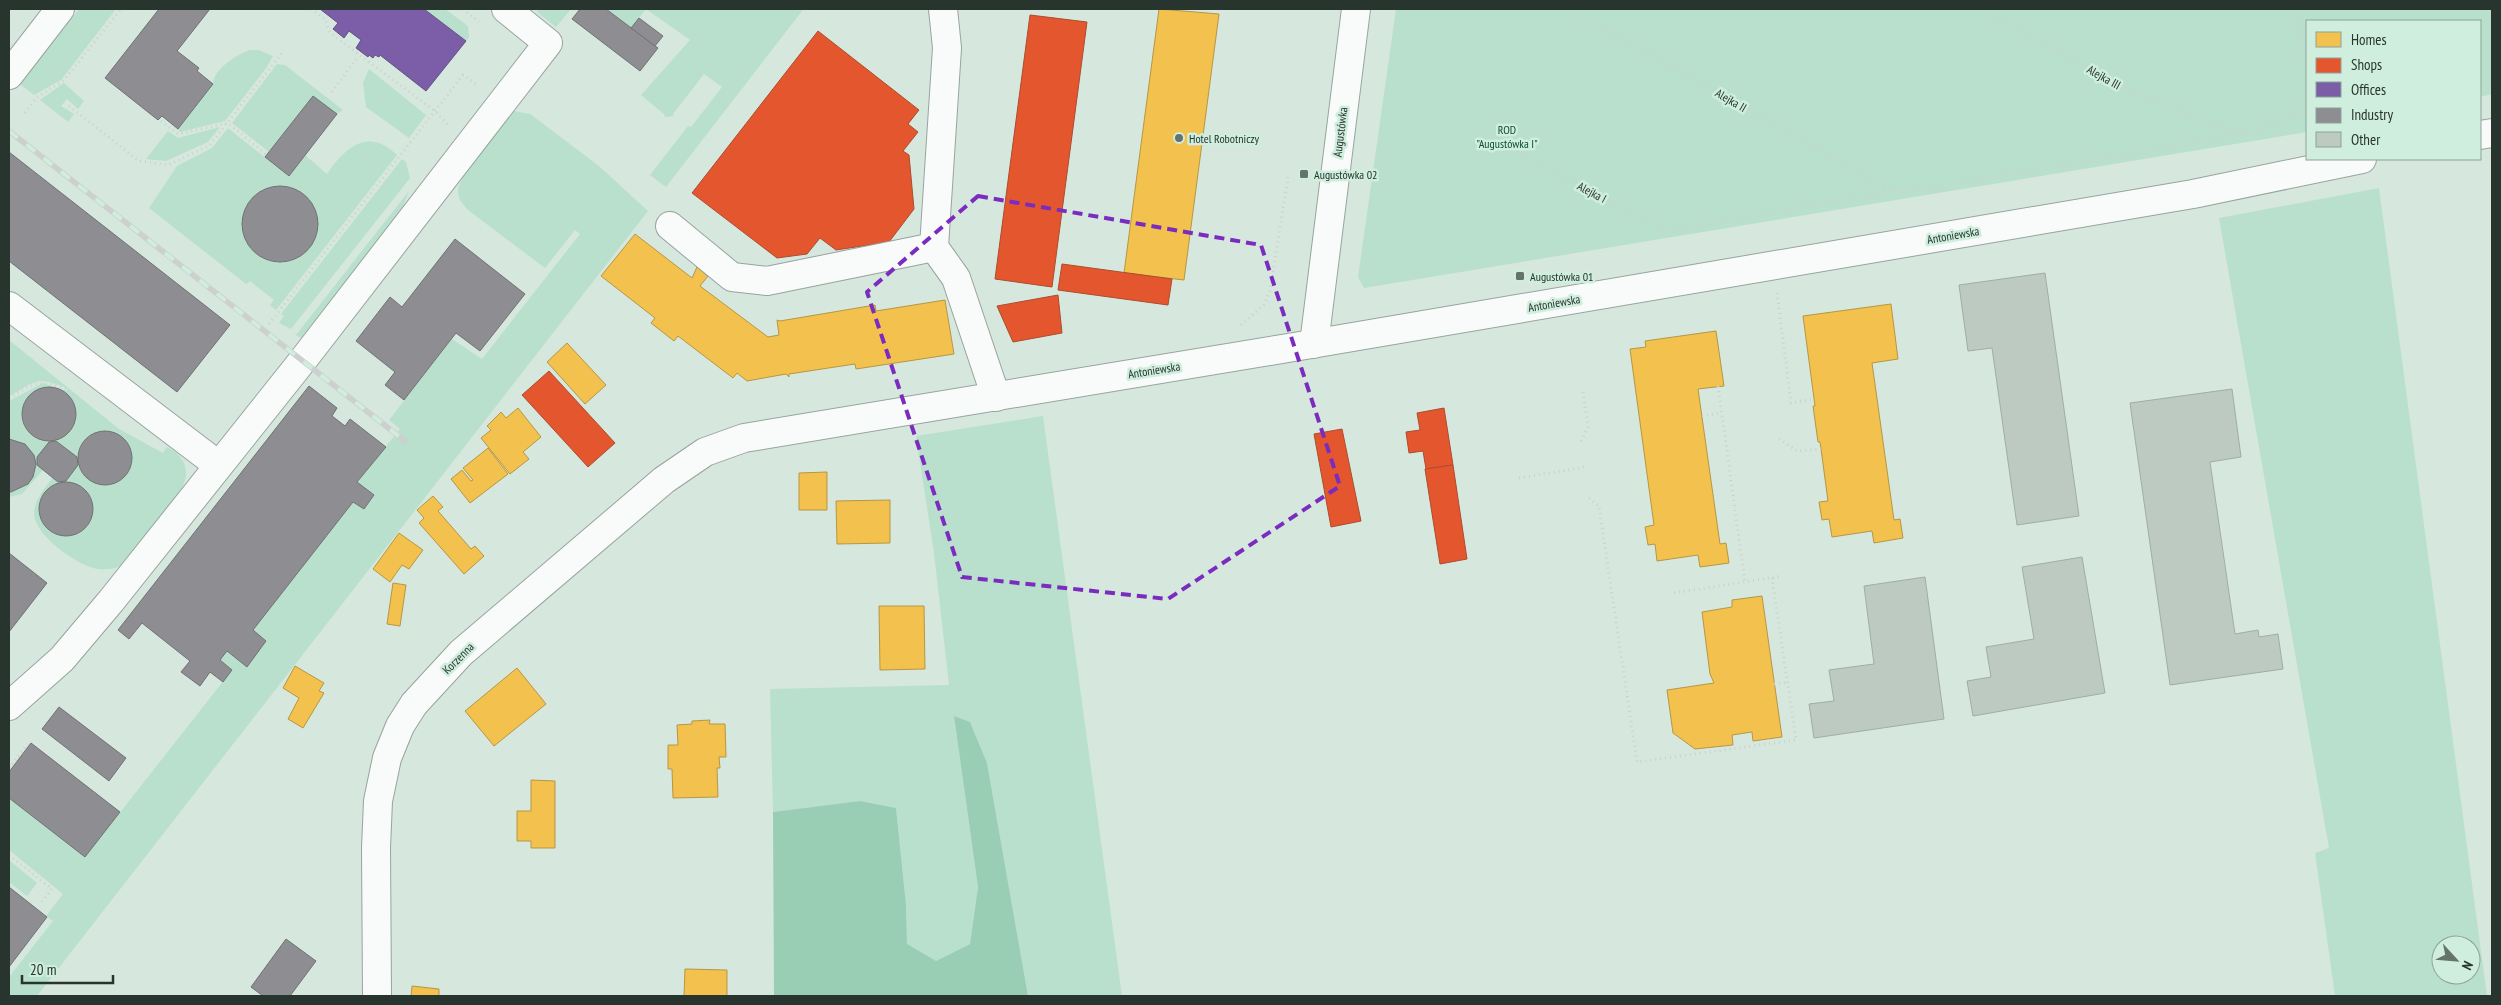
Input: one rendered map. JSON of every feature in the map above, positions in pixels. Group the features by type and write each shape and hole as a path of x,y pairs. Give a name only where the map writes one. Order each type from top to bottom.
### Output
{"street":[{"path":"9,75 60,9"},
{"path":"9,706 62,659 304,360 548,43 506,9"},
{"path":"943,9 947,48 934,247 956,278 996,397"},
{"name":"Augustówka","path":"1314,344 1356,9"},
{"name":"Antoniewska","path":"744,438 1314,344 2193,194 2357,160"},
{"path":"670,226 732,277 767,281 934,247"},
{"path":"9,306 218,465"},
{"name":"Korzenna","path":"377,996 376,848 378,801 387,758 400,726 414,704 461,653 664,480 705,452 744,438"}],"path":[{"path":"25,113 36,98 64,80 121,9"},
{"path":"311,9 325,19 330,33 358,56 374,64 435,111 453,130"},
{"path":"463,9 480,22"},
{"name":"Alejka II","path":"1570,9 1891,191"},
{"name":"Alejka III","path":"1981,9 2124,88 2234,133"},
{"path":"2297,9 2306,59"},
{"path":"69,106 139,161 168,166 210,145 282,54"},
{"path":"332,92 358,56"},
{"path":"269,324 463,75"},
{"path":"1891,191 1907,192 2221,139 2234,133 2265,128 2306,109"},
{"path":"161,121 178,134 228,123"},
{"path":"228,123 267,155"},
{"name":"Alejka I","path":"1518,152 1667,232 1891,191"},
{"path":"1209,361 1216,344 1264,305 1274,271 1288,177"},
{"path":"1776,265 1777,299 1791,403 1814,399"},
{"path":"9,398 27,387 41,382 55,384 66,390"},
{"path":"1718,386 1745,582"},
{"path":"1581,440 1588,427 1583,391"},
{"path":"1702,416 1722,413"},
{"path":"1778,439 1797,451 1821,448"},
{"path":"1518,478 1584,467"},
{"path":"1589,498 1599,506 1637,762 1796,740 1772,578"},
{"path":"1674,593 1782,576"},
{"path":"1774,684 1788,682"},
{"path":"9,768 28,744"},
{"path":"9,855 52,889 40,904"}],"highlighted area":[{"path":"978,196 1261,245 1340,486 1168,599 962,577 867,292"}],"green space":[{"path":"79,9 116,9 61,80 34,95 20,84"},
{"path":"424,9 445,9 468,26 469,37 466,41"},
{"path":"539,9 571,9 556,27 537,12"},
{"path":"606,9 646,9 631,28"},
{"path":"646,9 799,9 802,11 666,187 650,175 688,126 691,127 722,87 704,74 673,114 674,116 664,117 665,115 641,95 690,40"},
{"name":"ROD \"Augustówka I\"","path":"1396,9 2492,9 2492,94 2481,97 2481,20 2306,20 2306,132 1364,288 1358,277"},
{"path":"250,50 259,50 273,56 267,67 225,121 180,132 178,130 213,85 214,79 221,68 238,55"},
{"path":"277,64 285,65 343,110 337,114 313,96 269,152 232,123"},
{"path":"369,69 426,115 409,138 366,107 363,83"},
{"path":"64,83 84,101 78,109 67,99 61,106 74,114 68,122 40,100"},
{"path":"514,111 530,114 599,166 648,211 37,996 9,996 9,977 53,921 46,916 63,894 9,850 9,798 85,857 232,670 220,660 227,651 247,666 266,641 253,630 353,502 364,509 374,496 357,482 400,429 389,420 452,339 482,359 580,234 575,230 545,268 468,210 459,198 460,182 482,150"},
{"path":"220,127 208,142 166,161 146,159 168,131 178,138"},
{"path":"228,128 288,176 305,155 327,174 334,164 350,149 358,144 367,142 377,142 397,155 276,310 270,305 274,300 250,281 246,284 149,208 177,166 212,148"},
{"path":"402,159 406,162 410,178 291,329 279,323 284,316 281,314"},
{"path":"2379,188 2479,935 2431,935 2431,985 2481,985 2481,951 2487,996 2335,996 2315,853 2329,848 2219,218"},
{"path":"409,191 402,209 301,338 296,335"},
{"path":"9,340 119,429 163,453 167,447 179,455 185,465 186,475 178,496 121,566 105,569 90,567 69,556 49,540 36,523 34,514 40,494 53,477 43,470 22,494 9,497 9,401 43,383 65,391 68,389 43,381 31,384 9,397"},
{"path":"1043,416 1122,996 1028,996 987,763 970,722 954,716 978,887 970,944 936,961 907,945 906,905 896,808 860,801 773,812 770,689 949,685 934,553 916,436"},
{"path":"954,716 970,722 987,763 1028,996 774,996 773,812 860,801 896,808 906,905 907,944 936,961 970,944 978,887"},
{"path":"9,860 37,883 27,896 9,882"}],"building: Homes":[{"path":"1159,9 1219,14 1184,280 1124,273"},
{"path":"635,234 692,278 697,267 708,276 700,286 768,337 779,335 777,320 875,305 876,311 945,300 954,354 856,369 855,364 789,374 789,377 786,374 747,381 737,373 733,378 678,336 674,341 651,323 655,318 601,276"},
{"path":"1891,304 1898,359 1872,363 1894,520 1900,519 1903,538 1874,543 1872,531 1832,537 1829,519 1822,520 1819,502 1828,501 1813,406 1815,406 1803,316"},
{"path":"1716,331 1724,386 1698,389 1720,544 1726,543 1729,563 1700,567 1698,555 1657,561 1655,544 1648,545 1645,527 1654,525 1630,349 1646,347 1645,341"},
{"path":"567,343 606,385 585,404 547,362"},
{"path":"518,408 541,437 523,452 529,459 510,474 481,438 491,430 487,426 501,412 506,418"},
{"path":"488,448 508,474 470,503 451,479 462,470 471,481 473,480 463,468"},
{"path":"827,472 827,510 799,510 799,473"},
{"path":"433,496 443,507 438,511 471,549 475,546 484,556 464,574 419,523 424,518 417,510"},
{"path":"890,500 890,543 837,544 836,501"},
{"path":"399,533 423,550 409,569 402,565 390,582 373,569"},
{"path":"393,583 406,585 400,626 387,624"},
{"path":"1762,596 1782,737 1753,741 1752,732 1732,735 1733,745 1695,749 1673,733 1667,690 1714,683 1710,674 1702,612 1732,607 1732,600"},
{"path":"879,606 924,606 925,669 880,670"},
{"path":"295,666 324,683 319,691 324,693 303,728 288,719 299,698 283,688"},
{"path":"517,668 546,704 494,746 465,711"},
{"path":"710,720 709,724 725,724 726,757 719,757 720,768 717,768 718,797 673,798 672,769 668,769 668,745 678,745 677,725 692,724 692,721"},
{"path":"531,780 555,781 555,848 531,848 531,841 517,841 517,811 531,811"},
{"path":"685,969 727,970 727,996 684,996"},
{"path":"412,986 439,989 439,996 411,996"}],"building: Shops":[{"path":"1030,15 1087,22 1052,287 995,279"},
{"path":"818,31 919,110 908,124 918,132 903,151 909,155 914,209 889,242 836,250 820,238 807,254 777,258 692,193"},
{"path":"1062,264 1172,279 1168,305 1058,290"},
{"path":"1058,295 1062,333 1013,342 997,306"},
{"path":"549,371 615,443 588,467 522,395"},
{"path":"1444,408 1453,465 1426,469 1423,451 1409,453 1406,432 1420,430 1417,413"},
{"path":"1342,429 1361,521 1331,527 1314,434"},
{"path":"1453,465 1467,559 1440,564 1425,469"}],"building: Offices":[{"path":"320,9 424,9 466,41 426,91 380,55 379,57 375,55 373,58 369,55 368,57 356,48 361,40 349,31 344,38 333,29 338,23"}],"building: Industry":[{"path":"159,9 210,9 177,51 199,68 197,71 213,84 178,129 162,116 158,120 105,78"},
{"path":"580,9 606,9 658,48 640,71 572,19"},
{"path":"639,18 663,36 655,46 631,28"},
{"path":"313,96 337,114 289,176 265,157"},
{"path":"9,152 230,325 177,392 9,261"},
{"path":"280,186 294,189 307,197 315,210 318,224 315,238 307,251 294,259 280,262 266,259 253,251 245,238 242,224 245,210 253,197 266,189"},
{"path":"455,239 525,294 480,351 456,333 404,400 385,385 395,372 356,341 390,297 402,307"},
{"path":"309,386 337,408 332,416 345,426 350,419 386,447 357,482 374,495 364,509 353,502 253,630 266,641 247,667 227,651 220,660 232,670 223,682 210,672 200,686 181,672 190,661 142,623 129,639 118,630"},
{"path":"49,387 68,395 76,414 68,433 49,441 30,433 22,414 30,395"},
{"path":"105,431 115,433 124,439 130,448 132,458 130,468 124,477 115,483 105,485 95,483 86,477 80,468 78,458 80,448 86,439 95,433"},
{"path":"9,439 25,444 34,455 36,464 33,477 28,484 11,492 9,492"},
{"path":"56,441 77,457 78,465 66,481 58,482 37,465 37,457 49,442"},
{"path":"66,482 85,490 93,509 85,528 66,536 47,528 39,509 47,490"},
{"path":"9,553 47,583 9,632"},
{"path":"59,707 126,758 109,781 42,729"},
{"path":"31,743 120,812 85,857 9,798 9,772"},
{"path":"9,887 47,917 9,967"},
{"path":"286,939 316,961 290,996 263,996 251,987"}],"building: Other":[{"path":"2045,273 2079,516 2017,525 1992,348 1968,351 1959,285"},
{"path":"2232,389 2241,457 2210,462 2235,634 2258,630 2259,637 2278,634 2283,669 2170,685 2130,403"},
{"path":"2082,557 2105,693 1973,716 1967,681 1991,677 1986,647 2034,639 2022,567"},
{"path":"1925,577 1944,719 1814,738 1809,704 1834,701 1829,670 1874,664 1864,586"}],"railway":[{"path":"9,131 405,441"}],"place":[{"name":"Hotel Robotniczy","path":"1179,138"},
{"name":"Augustówka 02","path":"1304,174"},
{"name":"Augustówka 01","path":"1520,276"}]}
